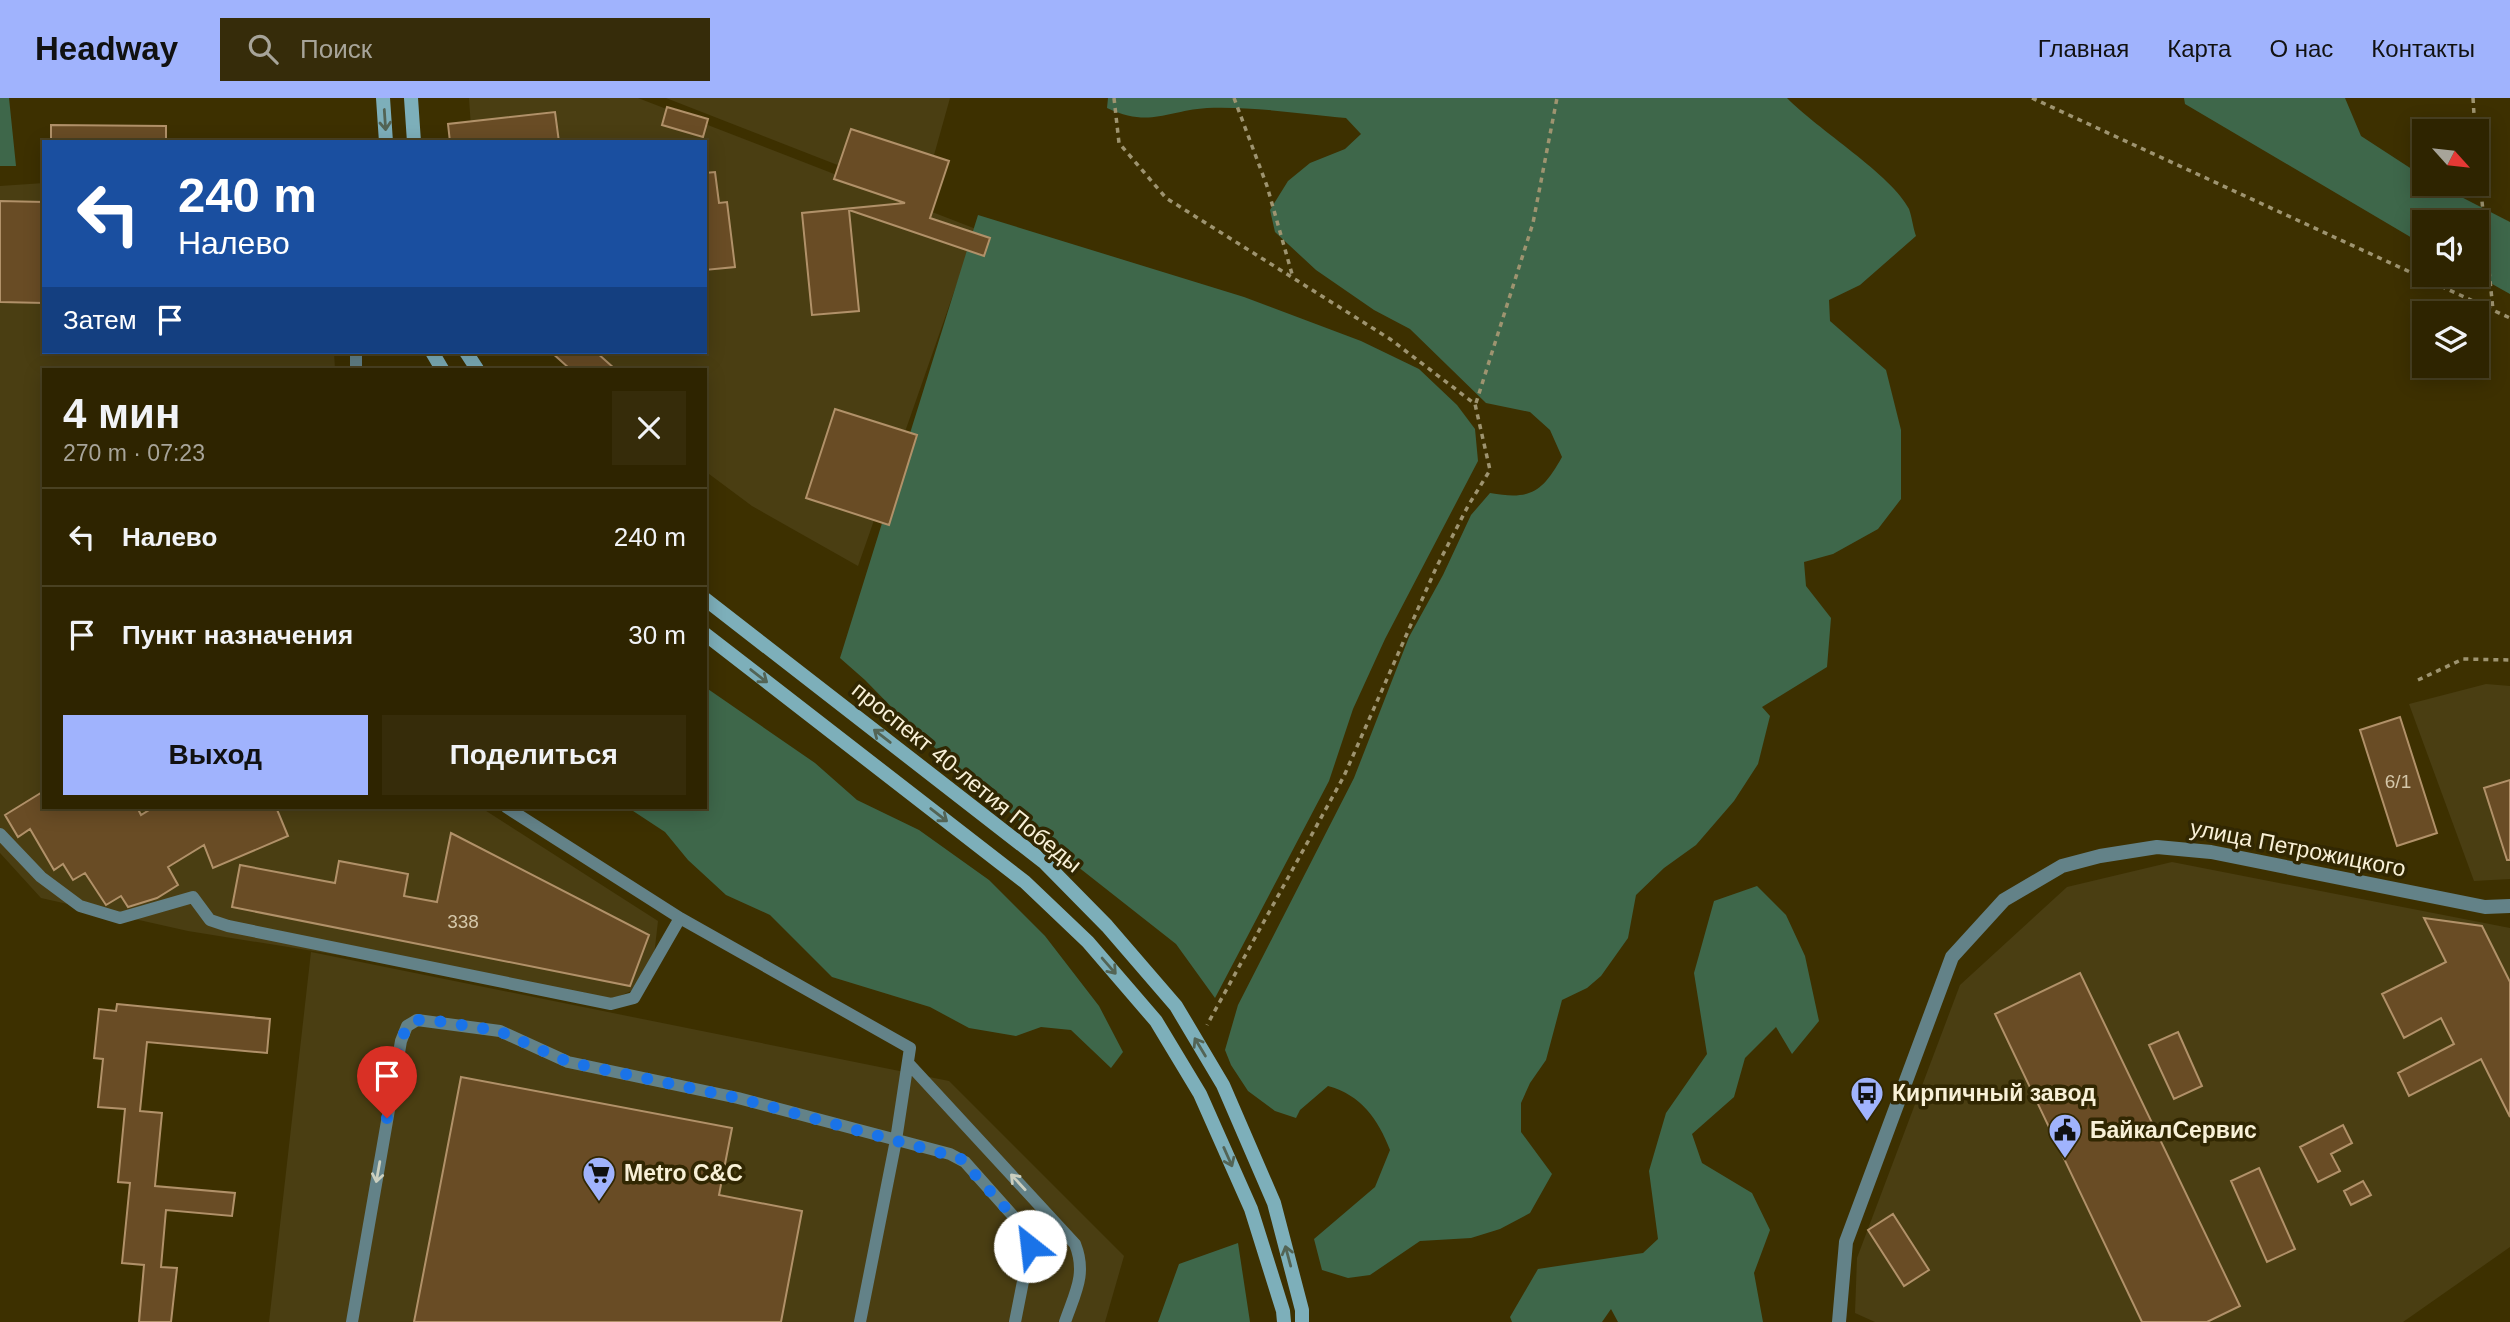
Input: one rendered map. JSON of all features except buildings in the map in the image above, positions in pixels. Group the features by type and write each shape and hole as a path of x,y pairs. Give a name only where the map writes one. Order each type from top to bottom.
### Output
{"main road":[{"path":"383,98 386,140"},
{"path":"411,98 414,140"},
{"name":"проспект 40-летия Победы","path":"707,600 1045,863 1107,926 1176,1006 1223,1085 1274,1203 1303,1310 1303,1322"},
{"name":"проспект 40-летия Победы","path":"707,636 1025,882 1088,942 1156,1021 1200,1094 1251,1209 1283,1311 1284,1322"}],"street":[{"name":"улица Петрожицкого","path":"1839,1322 1846,1242 1952,957 2004,900 2062,866 2157,846 2211,852 2485,907 2510,906"}],"lane":[{"path":"509,809 680,918 910,1048 896,1139 860,1322"},
{"path":"0,834 41,877 80,906 120,918 193,897 210,920 229,926 611,1004 634,998 680,918"},
{"path":"352,1322 401,1041 407,1026 417,1020 499,1031 568,1062 738,1098 960,1158 1030,1235 1015,1322"},
{"path":"909,1063 1075,1244 1082,1262 1080,1281 1065,1322"}],"path":[{"path":"1114,98 1119,143 1166,198 1390,339 1475,404"},
{"path":"1234,98 1267,186 1293,276"},
{"path":"1197,1042 1344,776 1436,568 1490,470 1475,404 1533,223 1557,98"},
{"path":"2032,98 2510,318"},
{"path":"2473,98 2474,119"},
{"path":"2481,196 2493,310"},
{"path":"2418,680 2463,659 2510,660"}],"shaded area":[{"path":"469,98 638,98 976,229 858,566 752,506 707,472 707,368 593,368 576,354 707,354 707,140 472,140"},
{"path":"666,98 950,98 922,198"},
{"path":"42,183 42,354 334,354 335,368 42,368 42,809 483,809 658,921 651,982 613,999 188,931 41,898 0,853 0,186"},
{"path":"2486,684 2510,686 2510,879 2474,881 2409,704"},
{"path":"2172,862 2510,928 2510,1247 2403,1322 1875,1322 1855,1313 1857,1258 1960,985 2067,887"},
{"path":"311,952 949,1081 1124,1256 1105,1322 269,1322"}],"green space":[{"path":"0,98 9,98 16,166 0,166"},
{"path":"1108,98 1787,98 1887,182 1909,209 1916,236 1860,285 1829,300 1830,321 1886,370 1901,430 1901,499 1878,529 1833,554 1804,562 1806,586 1831,618 1827,667 1762,707 1770,716 1758,764 1734,801 1696,845 1664,868 1636,895 1628,938 1601,976 1587,988 1562,1000 1546,1060 1530,1083 1521,1103 1521,1132 1552,1174 1530,1213 1500,1229 1471,1238 1420,1241 1370,1275 1348,1278 1322,1270 1314,1239 1375,1187 1390,1150 1380,1128 1359,1102 1328,1086 1300,1110 1296,1118 1275,1111 1248,1091 1231,1065 1225,1050 1238,1005 1354,778 1409,637 1443,575 1471,515 1490,493 1515,495 1534,491 1548,479 1562,457 1550,430 1530,412 1486,403 1410,329 1374,310 1316,270 1275,232 1270,210 1288,181 1310,163 1345,149 1361,134 1346,118 1258,109 1207,108 1146,118 1107,108"},
{"path":"2184,98 2345,98 2361,136 2412,169 2412,196 2459,196 2487,210 2412,210 2412,238 2185,104"},
{"path":"2489,211 2510,222 2510,294 2489,282"},
{"path":"978,215 1244,297 1361,341 1419,369 1457,405 1475,429 1478,461 1385,639 1353,709 1329,781 1215,998 1176,944 1021,822 912,728 840,658"},
{"path":"707,688 815,763 857,800 919,830 989,880 1045,936 1099,1006 1123,1052 1111,1068 1071,1030 1041,1027 1016,1036 969,1028 930,1007 832,977 770,915 726,895 688,860 665,832 630,809 707,809"},
{"path":"1757,886 1786,915 1805,956 1819,1021 1792,1054 1776,1027 1745,1058 1734,1097 1692,1134 1702,1163 1752,1193 1770,1230 1754,1273 1763,1322 1618,1322 1611,1309 1602,1322 1512,1322 1510,1317 1538,1269 1643,1253 1658,1239 1649,1171 1666,1113 1707,1054 1694,973 1714,901"},
{"path":"1238,1243 1250,1322 1158,1322 1179,1264"}],"place":[{"name":"Кирпичный завод","path":"1867,1123"},
{"name":"БайкалСервис","path":"2065,1160"},
{"name":"Metro C&C","path":"599,1203"}],"route":[{"path":"387,1118 401,1041 407,1026 417,1020 431,1020 499,1031 568,1062 738,1098 960,1158 1030,1235 1030,1246"}]}
